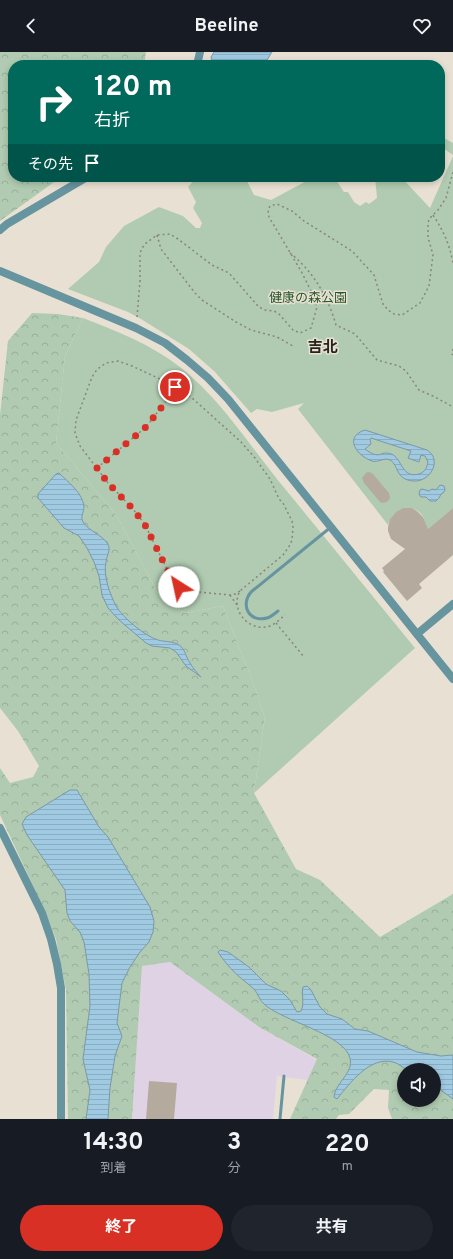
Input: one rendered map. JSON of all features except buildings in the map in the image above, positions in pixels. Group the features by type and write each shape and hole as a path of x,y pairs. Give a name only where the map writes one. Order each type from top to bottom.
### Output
{"street":[{"path":"0,230 6,224 78,182"},
{"path":"0,271 136,328 165,343 208,378 228,399 453,679"},
{"path":"417,634 453,604"},
{"path":"0,828 42,913 51,939 57,964 61,988 61,1119"}],"lane":[{"path":"278,611 265,619 257,618 252,616 248,611 245,604 246,599 251,592 331,527"},
{"path":"280,1119 284,1076"}],"path":[{"path":"137,318 141,250 145,244 157,235 170,234 212,265 229,273 258,307 265,310 274,311 279,314 293,330 300,333 311,328 317,307 315,299 301,271 288,252 269,217 268,210 270,206 277,204 292,211 310,225 352,251 374,275 383,304 394,314 402,315 420,303 429,286 433,255 428,237 429,219 438,210 446,198 453,172"},
{"path":"433,215 444,231 451,251 453,263"},
{"path":"157,235 161,249 202,300 251,330 277,336 293,346"},
{"path":"288,252 304,265 318,285 330,305 336,326 355,334 377,360 399,366 406,371 419,390 453,407"},
{"path":"453,349 453,355"},
{"path":"118,361 132,366 175,387 192,398 240,442 255,458 270,479 279,499 283,503 292,521 293,534 290,545 286,551 235,594 230,595 190,591 179,587 171,577 144,523 108,483 77,440 75,426 76,420 96,371 106,363 118,361"},
{"path":"97,468 146,427 175,387"},
{"path":"237,607 238,595 240,591"},
{"path":"230,595 235,601 243,618 252,625 269,627 285,615"},
{"path":"276,623 304,657"}],"shaded area":[{"path":"170,962 259,1027 317,1060 308,1080 277,1076 273,1119 132,1119 142,966"}],"green space":[{"path":"0,52 146,52 145,60 8,60 8,182 54,182 0,221"},
{"path":"445,139 453,143 453,155 445,149"},
{"name":"健康の森公園","path":"453,156 453,508 427,530 422,515 417,511 407,508 402,509 393,515 388,525 298,409 304,403 272,412 257,409 251,413 215,372 189,349 128,312 68,289 99,262 106,247 124,226 159,207 183,216 196,228 200,228 202,223 193,208 196,202 188,187 192,182 248,182 254,195 271,200 305,182 337,182 344,192 348,192 354,202 360,206 366,202 369,204 377,198 375,182 406,182 430,208 442,182 445,182 445,174"},
{"path":"32,313 58,314 83,318 65,356 56,443 117,516 162,601 185,613 223,606 265,717 254,793 296,869 320,880 380,937 453,894 453,1119 392,1119 388,1108 389,1090 374,1089 349,1114 339,1115 336,1119 290,1119 317,1059 259,1027 170,962 142,966 132,1119 68,1119 66,990 56,939 45,911 0,815 0,768 10,783 33,777 39,766 18,731 0,708 0,415 8,341"},
{"path":"83,318 121,333 157,351 194,379 232,420 277,479 415,648 254,793 265,717 223,606 185,613 162,601 117,516 56,443 65,356"}],"water":[{"path":"214,52 272,52 267,60 212,60 211,57"},
{"path":"365,430 427,450 432,454 434,459 432,470 425,478 414,481 408,480 400,475 393,462 388,459 372,461 366,459 357,451 355,446 355,437 358,433","holes":["371,438 411,451 408,458 419,462 421,455 425,456 428,462 425,470 419,474 413,475 405,471 395,456 391,454 384,453 377,455 365,449 371,444"]},
{"path":"59,473 81,497 84,507 82,520 85,525 108,543 109,549 105,573 111,596 119,611 147,635 158,640 172,642 179,645 184,651 192,667 201,677 186,666 176,652 170,648 152,646 146,643 119,620 108,608 102,595 99,576 87,548 79,536 64,528 38,498 38,494 56,474"},
{"path":"440,485 444,486 445,490 436,501 430,501 426,497 421,497 419,494 420,490 422,489 429,491 432,489 436,490"},
{"path":"70,790 77,790 99,827 108,837 150,907 154,921 153,932 149,942 130,967 122,983 117,1023 122,1036 115,1056 110,1088 108,1119 86,1119 90,1090 83,1059 90,1006 89,974 84,942 80,932 70,921 67,913 65,890 27,835 22,824 26,817"},
{"path":"220,950 228,952 249,967 266,984 281,991 290,1000 297,1012 301,1011 302,1008 303,987 307,986 311,990 320,1007 327,1014 342,1019 355,1029 368,1031 417,1052 441,1056 453,1055 453,1099 441,1090 441,1063 397,1064 385,1061 376,1063 361,1072 337,1099 334,1097 335,1092 347,1073 351,1063 345,1049 325,1035 284,1016 264,1004 257,992 235,973 218,952"}],"district":[{"name":"吉北","path":"323,347"}],"route":[{"path":"175,387 146,427 97,468 108,483 144,523 171,577 179,587"}]}
